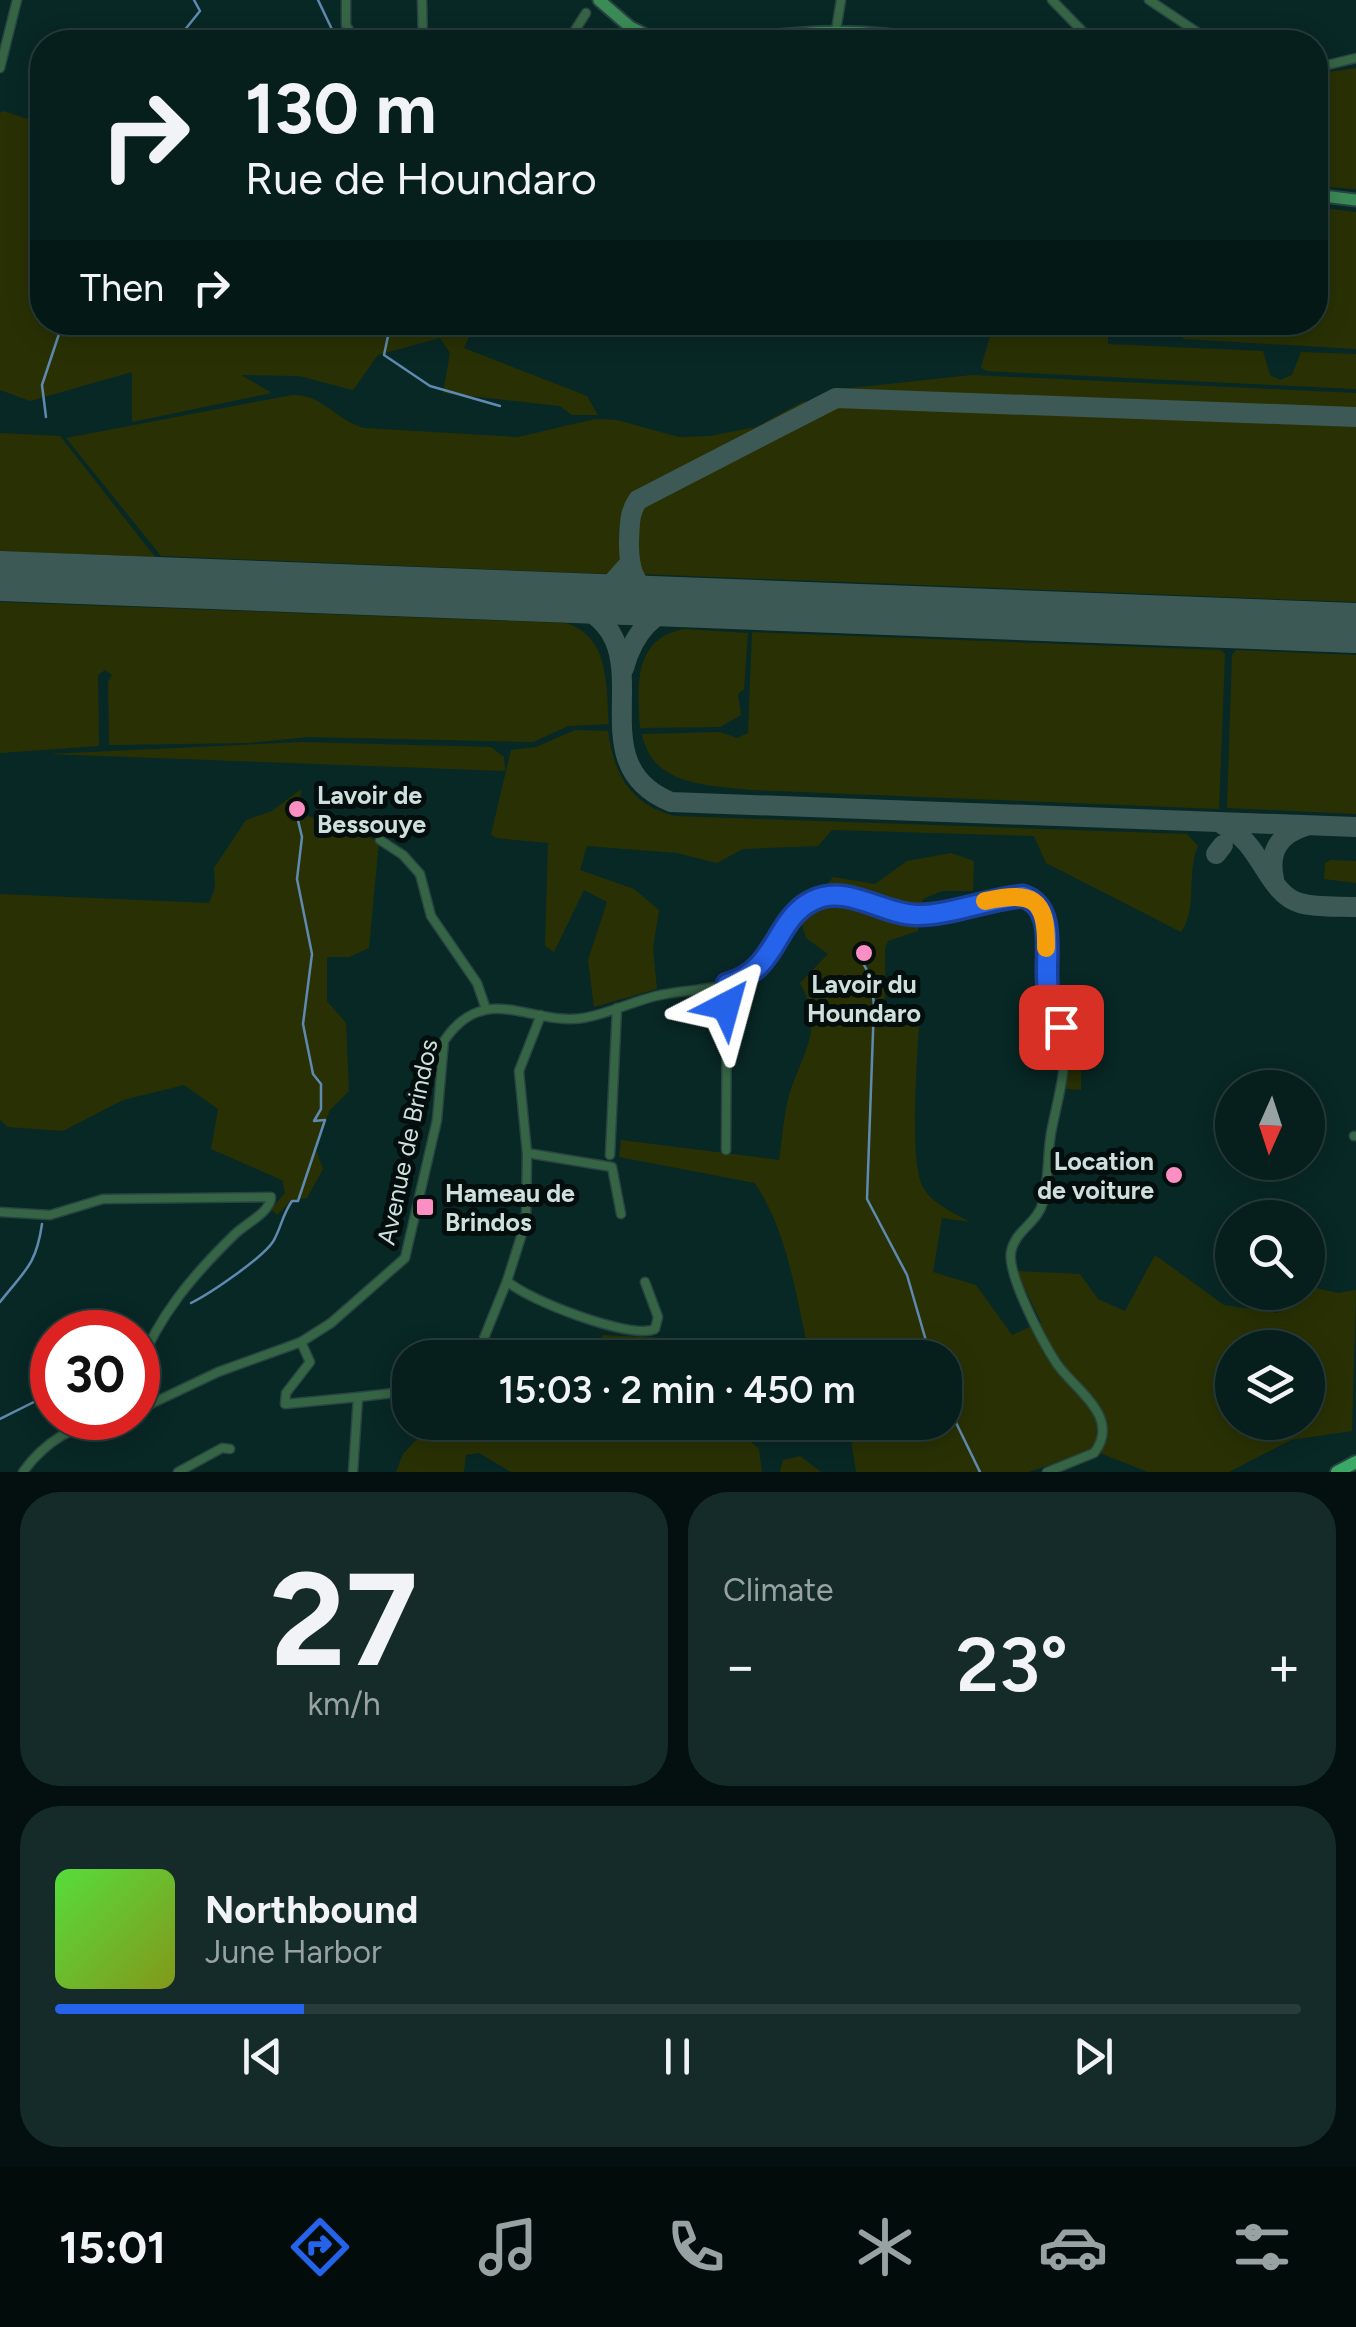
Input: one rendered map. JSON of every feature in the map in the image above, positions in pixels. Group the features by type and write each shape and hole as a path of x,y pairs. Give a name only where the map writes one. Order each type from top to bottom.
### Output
{"main road":[{"path":"1337,1472 1356,1462"}],"street":[{"path":"0,68 17,0"},
{"path":"346,0 349,30"},
{"path":"422,0 423,30"},
{"path":"600,0 636,30"},
{"path":"836,30 841,0"},
{"path":"1052,0 1081,30"},
{"path":"1149,0 1194,30"},
{"path":"575,30 586,13"},
{"path":"1328,65 1356,58"},
{"path":"1328,197 1356,200"},
{"path":"380,840 403,855 420,874 432,916 477,982 486,1009 515,1008 569,1020 657,996 746,979 763,965 808,902 825,896 846,897 918,915 1003,898 1030,898 1045,918 1047,986 1064,1039 1062,1078 1043,1202 1038,1218 1014,1242 1011,1268 1054,1360 1092,1402 1102,1426 1094,1452 1048,1472"},
{"path":"726,1150 727,984"},
{"path":"610,1155 617,1008"},
{"name":"Avenue de Brindos","path":"160,1400 218,1372 301,1342 331,1323 405,1258 436,1120 444,1041 486,1009"},
{"path":"485,1340 526,1221 527,1153 520,1072 540,1015"},
{"path":"527,1153 612,1167 621,1214"},
{"path":"0,1212 50,1215 103,1199 264,1194 273,1201 236,1233 167,1308 160,1322"},
{"path":"507,1281 620,1330 645,1334 655,1329 658,1318 645,1282"},
{"path":"301,1342 310,1362 286,1393 285,1404 392,1393"},
{"path":"352,1472 358,1397"},
{"path":"24,1472 58,1440"},
{"path":"178,1472 222,1448 230,1449"}],"green space":[{"path":"1356,68 1356,189 1328,187 1328,72"},
{"path":"0,113 30,120 30,335 470,335 464,348 587,396 598,415 572,415 560,406 443,393 450,353 440,338 378,355 353,390 299,376 241,375 272,393 132,422 132,372 30,401 0,390"},
{"path":"1328,209 1356,212 1356,349 1183,339 1183,335 1328,335"},
{"path":"990,335 1108,335 1108,344 1263,351 1270,375 1280,380 1292,375 1301,352 1356,354 1356,389 986,371 981,367"},
{"path":"972,375 1356,393 1356,412 849,393 827,396 828,392 841,389"},
{"path":"292,395 321,403 364,428 518,437 595,419 617,420 679,437 710,436 756,427 804,401 811,404 635,497 627,515 622,562 618,570 607,574 161,556 66,438"},
{"path":"860,401 1356,421 1356,602 639,574 630,536 634,516 643,501 824,406"},
{"path":"0,433 60,436 155,557 0,551"},
{"path":"0,602 566,623 591,639 598,651 606,679 609,724 568,726 533,742 308,737 248,743 109,745 108,682 112,675 105,670 98,675 99,746 0,753"},
{"path":"684,629 748,633 744,689 738,694 741,715 720,727 640,728 639,682 647,654 667,634"},
{"path":"752,632 1221,650 1225,654 1219,809 751,790 700,784 669,773 648,751 642,734 720,732 737,738 748,733"},
{"path":"1236,650 1356,655 1356,814 1227,808 1232,655"},
{"path":"575,730 608,731 615,761 627,786 647,804 675,816 1187,834 1198,846 1186,923 1181,932 1046,863 1034,836 832,830 818,846 743,849 717,863 677,853 587,846 580,870 634,889 659,910 653,948 657,989 594,1007 588,960 607,902 584,890 554,952 545,946 548,843 496,838 491,834 511,750 536,747"},
{"path":"301,742 491,747 504,757 505,771 48,754"},
{"path":"301,789 299,813 379,841 369,948 349,957 327,957 327,1001 346,1023 349,1091 330,1110 315,1146 323,1169 307,1198 292,1200 277,1215 271,1209 285,1193 282,1180 211,1149 218,1109 184,1085 123,1100 63,1131 8,1127 0,1120 0,894 209,903 215,888 214,868 246,820 272,811"},
{"path":"951,853 974,861 973,891 942,891 923,899 918,931 888,941 885,949 885,1025 919,1025 915,1129 921,1183 935,1201 970,1222 942,1218 933,1272 976,1285 1012,1335 1041,1322 1016,1271 1080,1274 1098,1299 1125,1311 1155,1255 1215,1298 1215,1310 1325,1310 1325,1290 1338,1293 1356,1290 1352,1431 1325,1435 1325,1330 1215,1330 1215,1440 1291,1440 1229,1472 1148,1472 1092,1450 1029,1472 856,1472 851,1440 962,1440 962,1340 806,1340 784,1245 755,1183 619,1157 621,1140 779,1160 787,1104 811,1031 808,1001 800,983 828,954 806,938 800,918 833,877 875,884 907,861"},
{"path":"1356,861 1356,883 1324,879 1325,863"},
{"path":"1068,1047 1081,1047 1081,1090 1066,1089"},
{"path":"603,1335 669,1340 600,1340"},
{"path":"416,1440 749,1440 759,1449 762,1472 511,1472 479,1453 466,1455 464,1472 396,1472 403,1454"},
{"path":"800,1456 821,1472 780,1472 783,1460"}],"waterway":[{"path":"185,30 200,11 194,0"},
{"path":"318,0 332,30"},
{"path":"46,417 42,385 59,335"},
{"path":"388,335 384,355 430,386 500,406"},
{"path":"191,1303 237,1274 270,1245 292,1201 298,1201 325,1120 314,1121 321,1109 321,1084 313,1074 303,1024 312,954 297,879 302,837 296,812"},
{"path":"864,953 862,961 871,978 874,1005 867,1199 907,1275 926,1340"},
{"path":"0,1302 32,1259 42,1224"},
{"path":"0,1419 30,1404"},
{"path":"962,1435 980,1472"}],"taxiway":[{"path":"687,602 659,597 635,578 629,540 631,514 638,500 836,398 1356,417"},
{"path":"568,597 606,590 628,565"},
{"path":"555,597 593,614 613,637 621,665 626,756 641,782 671,802 1356,827"},
{"path":"624,668 646,626 664,612 687,604"},
{"path":"1223,825 1246,843 1289,898 1313,906 1356,907"},
{"path":"1274,879 1273,860 1278,845 1306,826"},
{"path":"1216,854 1223,845"}],"runway":[{"path":"0,576 1356,628"}],"slow traffic":[{"path":"985,901 1023,896 1037,903 1045,918 1046,948"}],"place":[{"name":"Lavoir de Bessouye","path":"297,809"},
{"name":"Lavoir du Houndaro","path":"864,953"},
{"name":"Location de voiture","path":"1174,1175"},
{"name":"Hameau de Brindos","path":"425,1207"}],"route":[{"path":"726,1006 727,984 746,979 763,965 808,902 825,896 846,897 918,915 1023,896 1037,903 1045,918 1047,986 1061,1027"}]}
